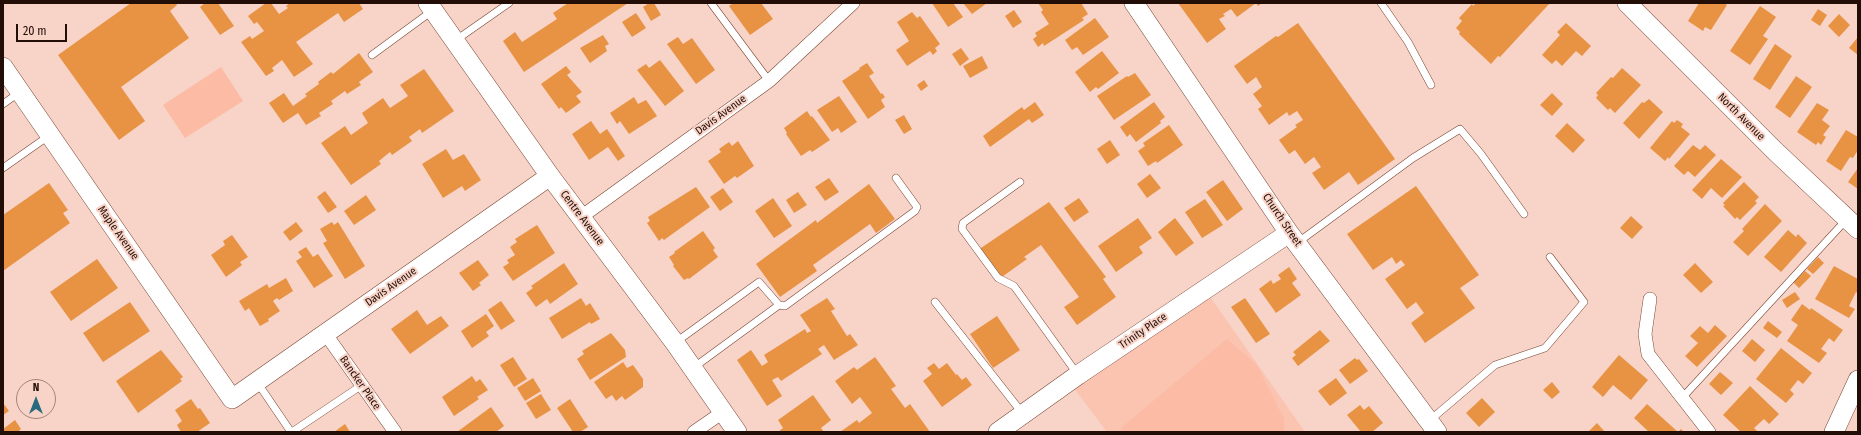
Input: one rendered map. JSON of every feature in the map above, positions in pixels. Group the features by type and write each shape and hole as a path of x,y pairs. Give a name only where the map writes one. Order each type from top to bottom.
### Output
{"street":[{"name":"Davis Avenue","path":"581,217 769,81 853,3"},
{"name":"Church Street","path":"1134,3 1293,238 1433,426"},
{"name":"North Avenue","path":"1626,3 1775,151 1852,224"},
{"name":"Centre Avenue","path":"431,6 550,176 675,343 737,432"},
{"name":"Maple Avenue","path":"3,68 232,399"},
{"name":"Davis Avenue","path":"232,399 550,176"},
{"name":"Trinity Place","path":"998,432 1078,375 1293,238"},
{"path":"1650,299 1645,334 1648,354 1709,432"},
{"name":"Bancker Place","path":"325,333 396,432"},
{"path":"1834,432 1858,380"},
{"path":"694,432 723,412"}],"lane":[{"path":"456,40 509,3"},
{"path":"711,3 769,81"},
{"path":"1381,3 1408,42 1431,86"},
{"path":"372,55 431,6"},
{"path":"3,104 20,91"},
{"path":"1293,238 1413,158 1460,129 1481,154 1524,214"},
{"path":"3,168 50,135"},
{"path":"675,343 759,282 779,305 785,306 915,211 917,207 896,178"},
{"path":"1020,182 963,223 962,229 998,278 1014,286 1078,375"},
{"path":"1682,398 1852,224"},
{"path":"1433,426 1496,365 1545,348 1584,302 1550,257"},
{"path":"935,302 1023,415"},
{"path":"693,368 779,305"},
{"path":"257,382 292,432 362,385"}],"shaded area":[{"path":"221,67 243,101 185,138 163,105"},
{"path":"1199,281 1305,432 1107,432 1067,379"},
{"path":"1227,339 1257,365 1284,419 1284,432 1121,432 1121,428"}],"building":[{"path":"131,3 176,3 177,5 170,11 189,38 121,87 145,121 119,140 58,55"},
{"path":"205,3 218,3 234,26 220,35 200,7"},
{"path":"266,3 271,3 279,14 288,8 286,6 290,3 359,3 363,9 344,22 338,13 296,42 313,64 294,77 282,60 272,68 274,71 266,76 241,42 250,36 252,39 264,31 257,22 254,24 248,16"},
{"path":"568,3 628,3 524,72 503,41 515,32 522,42 557,19 553,13"},
{"path":"649,3 654,3 661,15 651,21 643,7"},
{"path":"733,3 761,3 773,19 750,35 729,6"},
{"path":"932,3 953,3 963,17 948,27"},
{"path":"963,3 987,3 972,14"},
{"path":"1038,3 1081,3 1088,14 1082,18 1084,20 1044,46 1043,43 1038,47 1033,39 1037,36 1035,33 1049,24 1041,12 1043,10"},
{"path":"1178,3 1256,3 1237,17 1231,9 1223,14 1225,16 1219,19 1226,29 1207,43"},
{"path":"1476,3 1550,3 1500,57 1498,56 1491,64 1459,34 1460,32 1456,28 1462,21 1459,18 1472,4 1473,6"},
{"path":"1699,3 1724,3 1727,5 1711,30 1705,27 1703,31 1688,21"},
{"path":"1760,6 1776,17 1763,36 1768,39 1750,65 1730,51"},
{"path":"1818,9 1827,15 1820,26 1811,20"},
{"path":"1014,10 1022,22 1013,28 1005,16"},
{"path":"912,12 917,18 920,16 940,44 935,48 937,51 933,55 930,51 907,66 896,50 909,41 897,22"},
{"path":"636,13 646,28 632,37 622,22"},
{"path":"1839,14 1850,25 1839,37 1828,26"},
{"path":"1095,18 1109,37 1083,55 1077,47 1072,50 1065,40"},
{"path":"1298,23 1395,159 1358,185 1349,172 1324,190 1312,173 1321,167 1314,157 1305,164 1295,150 1289,154 1279,140 1297,127 1295,125 1303,120 1297,111 1289,116 1287,112 1269,125 1258,109 1262,106 1253,94 1262,87 1256,77 1247,84 1234,66 1276,36 1278,37"},
{"path":"1566,23 1591,46 1582,56 1576,51 1562,66 1556,60 1552,64 1542,55 1560,35 1557,32"},
{"path":"603,35 609,44 605,46 607,51 590,63 580,48"},
{"path":"678,37 683,44 692,38 715,70 696,84 667,44"},
{"path":"1858,37 1858,55 1849,48"},
{"path":"1775,44 1792,56 1770,90 1753,79"},
{"path":"961,48 969,59 960,66 952,54"},
{"path":"1102,51 1119,73 1098,89 1096,87 1090,92 1075,72"},
{"path":"359,53 373,72 359,82 361,85 347,94 345,91 331,101 333,104 319,113 321,116 306,125 298,113 283,123 269,103 284,93 293,106 307,96 305,94 319,84 318,82 331,72 333,74"},
{"path":"982,56 988,68 970,78 963,66"},
{"path":"660,60 684,91 665,106 637,70 646,64 649,68"},
{"path":"867,63 874,73 869,76 881,94 882,93 885,97 881,100 885,107 868,119 842,81"},
{"path":"566,66 571,72 567,75 582,92 576,96 581,102 566,113 561,107 559,109 541,84"},
{"path":"1622,68 1641,85 1615,113 1610,108 1608,110 1596,98 1598,95 1596,93"},
{"path":"424,69 454,111 422,133 420,129 409,137 412,141 392,155 390,152 379,161 381,164 351,185 321,143 345,126 351,135 368,123 362,113 383,98 390,108 408,96 400,85"},
{"path":"1135,73 1151,95 1114,120 1097,96 1127,76 1128,77"},
{"path":"1796,76 1812,87 1790,118 1775,107"},
{"path":"924,80 928,86 921,91 917,85"},
{"path":"1552,93 1563,104 1552,116 1540,105"},
{"path":"839,96 857,122 841,133 838,128 832,132 817,110"},
{"path":"634,97 638,104 646,100 657,116 629,134 620,121 617,124 610,113"},
{"path":"1649,99 1663,112 1639,139 1623,123 1642,102 1644,103"},
{"path":"1035,102 1044,115 1032,123 1029,119 990,147 983,136 1022,107 1024,110"},
{"path":"1154,102 1165,117 1160,121 1161,123 1136,142 1130,134 1127,137 1120,127"},
{"path":"1817,103 1829,110 1822,120 1830,126 1823,135 1826,137 1821,145 1818,142 1816,145 1797,132"},
{"path":"807,111 830,140 812,152 810,150 801,156 786,134 787,133 784,128"},
{"path":"904,115 912,129 904,134 895,120"},
{"path":"1677,120 1683,124 1681,127 1690,134 1669,159 1668,157 1665,161 1650,148 1672,121 1674,123"},
{"path":"591,121 600,134 607,129 625,156 618,161 608,147 589,160 572,134"},
{"path":"1567,123 1585,140 1573,153 1555,136"},
{"path":"1169,125 1183,145 1157,163 1156,161 1148,166 1138,151 1145,146 1143,143"},
{"path":"1846,130 1858,137 1858,150 1853,158 1850,157 1841,171 1826,161"},
{"path":"1110,140 1120,155 1107,164 1097,149"},
{"path":"738,141 754,166 737,178 735,176 724,184 708,161 721,152 719,149 729,142 732,146"},
{"path":"1693,145 1700,150 1705,145 1716,155 1695,177 1688,171 1684,175 1674,166"},
{"path":"446,149 453,160 464,154 481,180 465,191 462,186 443,198 422,164"},
{"path":"1721,159 1742,177 1722,198 1711,188 1702,199 1692,190"},
{"path":"1858,168 1858,189 1848,182"},
{"path":"1150,174 1161,188 1147,198 1137,184"},
{"path":"829,178 839,192 825,201 815,187"},
{"path":"1223,180 1243,209 1227,221 1206,192"},
{"path":"1744,182 1759,197 1755,201 1757,203 1740,220 1737,217 1735,219 1723,206 1725,205 1723,203"},
{"path":"49,183 68,210 63,213 70,223 3,271 3,215"},
{"path":"869,184 895,219 876,233 870,224 813,265 817,271 780,297 756,264 816,220 817,223"},
{"path":"1416,186 1479,275 1460,288 1475,308 1425,343 1411,323 1424,313 1416,302 1407,309 1385,279 1405,265 1401,260 1396,264 1392,257 1373,270 1347,234"},
{"path":"696,187 710,207 664,240 662,238 659,241 647,223 650,221 648,217"},
{"path":"723,188 733,202 720,211 710,197"},
{"path":"325,191 337,207 328,213 317,197"},
{"path":"798,192 807,205 794,213 786,200"},
{"path":"366,195 376,210 354,225 344,211"},
{"path":"773,198 792,226 774,238 755,211"},
{"path":"1079,198 1089,212 1074,222 1064,208"},
{"path":"1205,199 1223,225 1202,238 1185,212"},
{"path":"1049,202 1106,277 1103,279 1116,297 1077,325 1064,307 1079,297 1041,245 1024,257 1027,259 999,279 978,250"},
{"path":"1765,204 1782,221 1748,256 1733,242 1744,231 1742,229"},
{"path":"1631,216 1643,227 1632,239 1620,228"},
{"path":"1138,218 1152,238 1139,247 1143,253 1116,272 1098,246"},
{"path":"1175,218 1194,243 1176,256 1158,232"},
{"path":"296,222 303,231 290,241 283,232"},
{"path":"332,222 334,225 338,222 365,266 345,279 323,243 327,241 320,229"},
{"path":"537,225 555,253 513,281 503,267 509,263 507,260 515,255 510,247 517,242 515,239"},
{"path":"1788,230 1796,237 1798,234 1807,243 1781,272 1764,257"},
{"path":"703,231 715,248 713,250 718,257 689,279 684,280 673,266 674,265 669,257"},
{"path":"232,235 248,257 240,262 242,265 226,277 211,255 225,245 223,241"},
{"path":"306,247 313,257 318,254 333,276 314,288 296,261 302,257 298,252"},
{"path":"1818,257 1824,263 1813,274 1807,269"},
{"path":"97,259 118,288 71,321 50,292"},
{"path":"478,260 489,275 479,283 481,285 473,291 459,273"},
{"path":"564,263 578,284 550,304 547,299 536,307 526,293 533,288 531,286"},
{"path":"1695,263 1713,282 1701,293 1683,275"},
{"path":"1834,266 1858,279 1858,293 1856,292 1849,306 1855,309 1849,318 1815,299"},
{"path":"1289,267 1297,279 1292,283 1301,295 1276,313 1259,289 1271,280 1273,284 1281,279 1278,275"},
{"path":"1805,271 1811,276 1799,288 1793,282"},
{"path":"286,278 293,291 279,300 277,298 273,301 280,311 268,319 269,321 260,326 249,308 245,311 239,301 267,284 269,288"},
{"path":"1795,292 1800,299 1787,308 1782,300"},
{"path":"581,298 586,306 590,303 600,319 591,324 590,322 562,339 549,318"},
{"path":"827,298 835,309 831,311 847,336 850,334 858,345 834,360 824,345 818,349 822,354 781,381 778,377 772,380 782,396 767,406 737,360 751,350 762,366 768,362 764,355 805,329 807,333 811,331 800,315"},
{"path":"1245,298 1270,334 1256,343 1231,307"},
{"path":"501,301 515,321 501,330 488,310"},
{"path":"130,302 150,331 103,362 83,333"},
{"path":"1802,304 1810,310 1811,308 1843,330 1834,342 1829,338 1821,349 1827,353 1819,363 1787,341 1798,325 1791,320"},
{"path":"417,310 427,325 441,316 449,326 410,354 391,329"},
{"path":"486,314 494,326 486,332 489,336 472,348 461,331"},
{"path":"997,316 1020,350 993,368 970,334"},
{"path":"1768,321 1782,332 1777,338 1763,328"},
{"path":"1715,325 1727,336 1697,367 1685,356 1698,343 1690,336 1700,326 1708,333"},
{"path":"1320,330 1330,341 1298,366 1292,358 1296,355 1293,352"},
{"path":"611,333 625,350 626,357 590,380 577,359 584,354 582,351"},
{"path":"1752,339 1765,350 1755,362 1742,351"},
{"path":"1781,348 1812,373 1803,384 1798,380 1790,390 1794,394 1786,403 1756,379"},
{"path":"161,350 183,377 180,379 182,381 138,413 116,381"},
{"path":"1619,355 1648,380 1631,400 1613,385 1603,397 1592,387"},
{"path":"513,357 527,379 514,387 500,365"},
{"path":"875,357 896,386 891,389 905,408 910,404 930,432 840,432 857,420 859,423 872,413 860,397 852,404 835,381 854,367 857,370"},
{"path":"1355,358 1357,360 1359,359 1368,371 1350,384 1339,370"},
{"path":"623,362 627,368 633,365 643,379 643,387 625,400 622,396 616,401 612,395 606,399 594,382"},
{"path":"934,363 939,369 947,363 956,375 957,374 962,380 966,377 972,385 942,407 923,381 932,374 927,368"},
{"path":"1720,372 1733,383 1721,395 1709,384"},
{"path":"472,376 476,382 480,379 488,390 477,397 479,399 454,416 442,397"},
{"path":"533,378 541,391 525,401 517,388"},
{"path":"1336,378 1347,393 1330,406 1318,391"},
{"path":"1552,382 1560,392 1552,399 1543,390"},
{"path":"1750,386 1779,414 1769,424 1764,419 1754,428 1758,432 1741,432 1723,415"},
{"path":"541,394 551,410 536,419 526,403"},
{"path":"813,395 831,420 821,428 824,432 778,432 783,428 778,420"},
{"path":"1482,398 1495,412 1479,427 1466,413"},
{"path":"191,399 198,409 200,408 210,423 197,432 181,432 177,425 182,421 175,410"},
{"path":"570,399 588,427 580,432 573,432 557,408"},
{"path":"3,403 9,411 3,415"},
{"path":"1647,404 1678,432 1649,432 1634,418"},
{"path":"1360,405 1364,410 1369,406 1383,423 1372,432 1361,432 1347,415"},
{"path":"491,407 504,426 496,432 457,432"},
{"path":"15,420 21,429 18,432 3,432 3,429"},
{"path":"1597,423 1605,432 1588,432"},
{"path":"345,424 350,432 334,432"}]}
